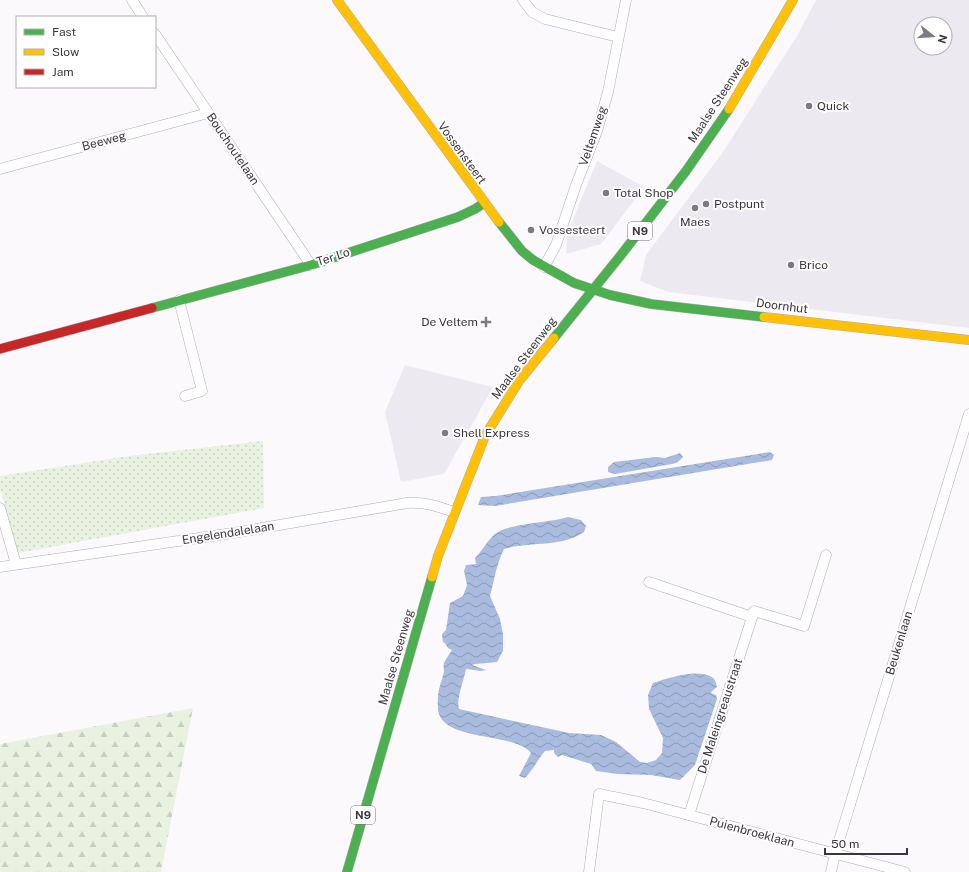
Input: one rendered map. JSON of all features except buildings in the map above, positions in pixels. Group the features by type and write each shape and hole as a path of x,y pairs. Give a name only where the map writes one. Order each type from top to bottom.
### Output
{"street":[{"path":"132,0 142,16"},
{"name":"Vossensteert","path":"337,0 484,203 522,251 532,260 544,267 574,283 593,290"},
{"path":"523,0 532,12 545,20 618,38"},
{"name":"Veltemweg","path":"544,267 556,245 576,185 597,131 608,92 626,0"},
{"name":"Maalse Steenweg","path":"346,872 438,556 485,436 524,375 686,171 727,112 793,0"},
{"name":"Bouchoutelaan","path":"156,35 311,264"},
{"name":"Beeweg","path":"0,168 208,113"},
{"name":"Ter Lo","path":"0,349 311,264 458,217 484,203"},
{"name":"Doornhut","path":"593,290 652,304 969,340"},
{"path":"179,300 202,391 184,396"},
{"name":"Beukenlaan","path":"831,872 835,854 969,414"},
{"name":"Engelendalelaan","path":"0,567 233,533 407,503 420,502 454,512"},
{"path":"0,508 16,564"},
{"path":"649,582 752,617 754,610 804,626 826,555"},
{"name":"De Maleingreaustraat","path":"688,815 752,617"},
{"name":"Puienbroeklaan","path":"589,872 598,794 643,802 904,872"}],"shaded area":[{"path":"816,0 969,0 969,328 668,292 640,281 646,255 723,152 797,36"},
{"path":"597,161 644,187 601,244 566,254 567,234"},
{"path":"405,365 493,387 444,474 401,482 385,412"}],"green space":[{"path":"263,441 264,508 18,553 0,489 0,476 129,456"},
{"path":"193,708 161,872 0,872 0,744"}],"water":[{"path":"770,452 774,455 772,460 495,506 478,505 481,497 496,496"},
{"path":"680,453 683,457 678,462 672,464 615,474 608,472 608,467 614,462 656,457 665,458"},
{"path":"568,517 581,520 586,526 584,532 565,540 504,549 496,571 490,596 500,619 503,634 503,651 497,662 472,665 486,670 481,671 466,669 459,695 459,709 569,733 601,735 616,742 640,762 647,763 656,760 662,753 663,738 649,709 648,695 653,683 682,675 699,673 706,674 712,677 715,681 717,687 711,693 716,695 717,699 695,765 680,780 651,775 618,774 596,771 591,764 562,755 558,757 554,753 554,750 545,751 531,772 525,778 519,776 531,753 523,747 511,742 455,729 445,723 439,714 438,695 444,672 444,664 452,650 448,648 444,642 443,643 442,634 446,630 450,603 463,596 467,585 464,571 466,565 476,564 475,558 492,537 501,530 519,525 551,521"}],"traffic: fast":[{"path":"554,338 686,171 729,109"},
{"path":"152,308 311,265 458,217 484,203"},
{"path":"499,222 522,251 533,260 574,283 610,295 651,304 764,317"},
{"path":"347,872 432,577"}],"traffic: slow":[{"path":"337,0 499,222"},
{"path":"729,109 793,0"},
{"path":"764,317 969,340"},
{"path":"432,577 438,556 485,436 519,381 554,338"}],"traffic: jam":[{"path":"0,349 152,308"}],"place":[{"name":"Quick","path":"809,106"},
{"name":"Total Shop","path":"606,193"},
{"name":"Postpunt","path":"706,204"},
{"name":"Maes","path":"695,208"},
{"name":"Vossesteert","path":"531,230"},
{"name":"Brico","path":"791,265"},
{"name":"De Veltem","path":"486,322"},
{"name":"Shell Express","path":"445,433"}]}
